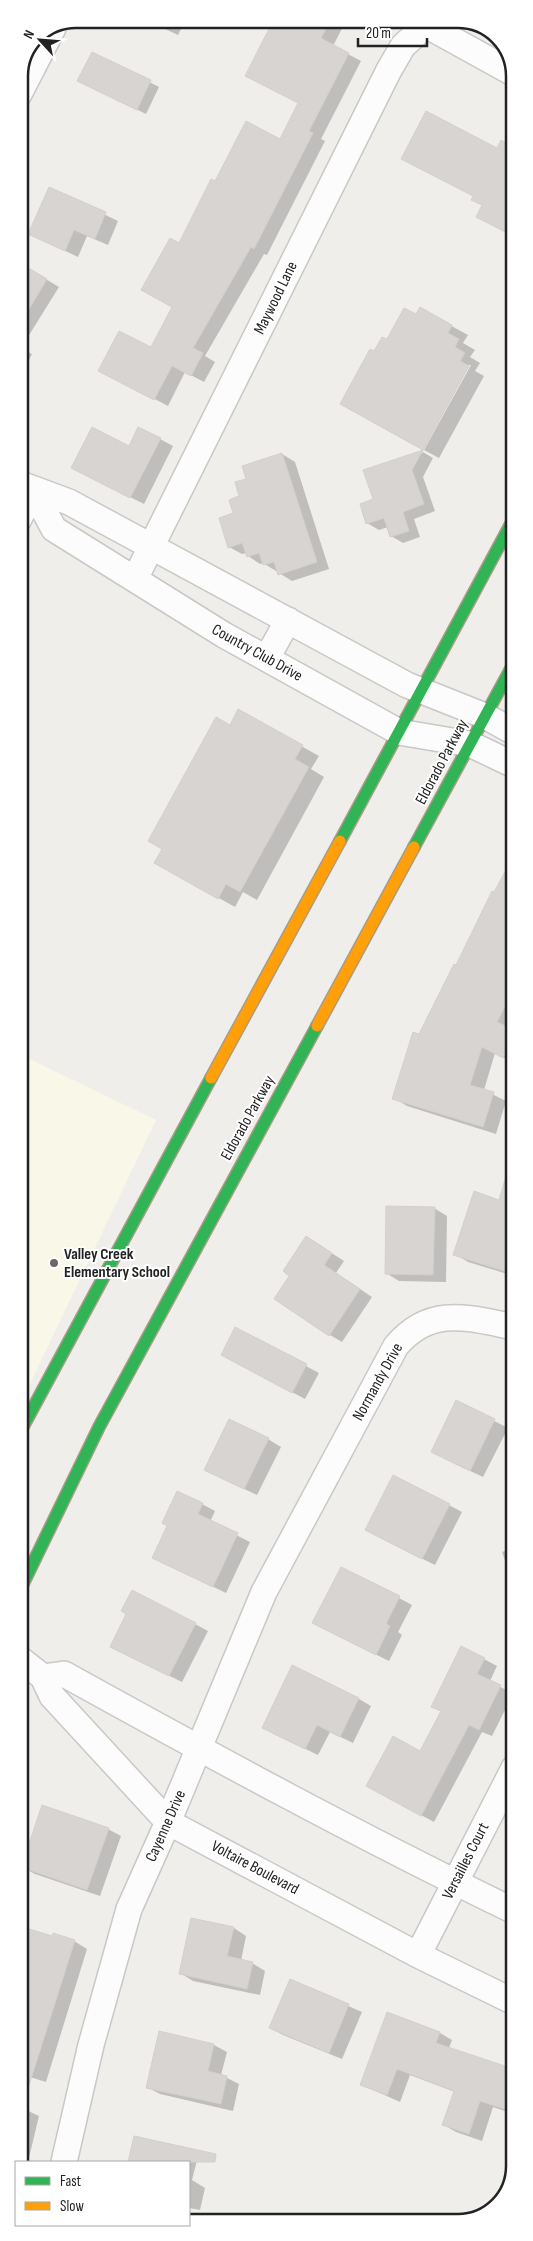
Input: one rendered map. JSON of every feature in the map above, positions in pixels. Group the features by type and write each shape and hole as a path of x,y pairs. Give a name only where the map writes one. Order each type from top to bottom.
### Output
{"main road":[{"path":"28,1417 506,535"},
{"name":"Eldorado Parkway","path":"28,1575 99,1427 506,678"}],"street":[{"name":"Maywood Lane","path":"135,579 396,57 411,36 421,28"},
{"name":"Maywood Lane","path":"433,28 505,68"},
{"path":"28,77 49,36"},
{"path":"28,487 69,502 421,691 485,716 506,728"},
{"name":"Country Club Drive","path":"28,489 54,529 199,620 399,732 470,744 506,761"},
{"path":"266,658 288,620"},
{"name":"Normandy Drive","path":"312,1505 396,1346 408,1332 425,1322 443,1317 475,1319 506,1325"},
{"name":"Cayenne Drive","path":"64,2161 91,2045 129,1909 168,1822 264,1592 312,1505"},
{"name":"Voltaire Boulevard","path":"28,1665 43,1677 52,1696 168,1822 418,1955 506,1998"},
{"path":"43,1677 64,1674 199,1749 506,1907"},
{"name":"Versailles Court","path":"418,1955 506,1784"}],"shaded area":[{"name":"Valley Creek Elementary School","path":"28,1058 156,1120 28,1388"}],"building":[{"path":"269,28 326,28 321,38 349,53 309,131 313,133 254,249 251,247 193,348 203,353 191,376 172,366 154,400 98,371 119,331 151,347 172,307 141,290 170,238 179,243 211,179 215,181 246,121 280,139 298,103 245,76"},
{"path":"92,52 151,80 137,110 77,81"},
{"path":"426,111 497,148 501,140 506,143 506,232 476,217 482,205 471,200 473,196 401,159"},
{"path":"49,187 106,212 95,239 74,230 65,251 28,234"},
{"path":"28,267 47,279 28,311"},
{"path":"420,307 452,325 448,333 459,339 455,347 465,353 460,361 469,366 423,450 340,404 370,349 374,351 382,337 387,339 404,308 416,314"},
{"path":"92,427 129,446 138,427 161,438 130,498 71,468"},
{"path":"423,450 412,470 424,504 403,512 409,531 390,537 384,518 366,524 360,504 373,499 363,470"},
{"path":"282,453 317,562 278,575 274,562 263,565 259,553 247,557 242,543 228,548 219,518 233,513 229,500 239,496 235,482 246,479 242,466"},
{"path":"238,709 303,745 295,759 309,767 240,892 226,884 218,899 154,863 162,849 148,841 216,717 230,725"},
{"path":"506,870 506,1005 497,1022 506,1026 506,1052 503,1058 482,1047 470,1085 494,1092 483,1127 392,1099 413,1032 419,1034 454,964 456,965 492,891 494,892"},
{"path":"506,1176 506,1272 453,1255 474,1191 499,1200"},
{"path":"386,1206 435,1207 433,1275 385,1274"},
{"path":"306,1236 332,1253 324,1265 360,1289 329,1336 274,1299 289,1276 283,1271"},
{"path":"235,1327 307,1364 292,1393 221,1355"},
{"path":"456,1400 495,1419 470,1471 431,1452"},
{"path":"229,1419 269,1438 244,1489 204,1470"},
{"path":"393,1475 450,1504 422,1559 365,1530"},
{"path":"177,1491 203,1503 198,1514 238,1533 213,1587 152,1558 167,1526 162,1523"},
{"path":"341,1567 400,1596 386,1624 390,1626 376,1655 312,1623"},
{"path":"132,1590 196,1623 169,1676 110,1647 126,1614 121,1611"},
{"path":"461,1646 485,1658 477,1674 501,1685 479,1730 469,1725 421,1816 366,1786 393,1736 420,1751 441,1711 431,1707"},
{"path":"292,1665 359,1698 340,1737 317,1725 305,1749 262,1728"},
{"path":"42,1805 109,1828 87,1890 28,1869 28,1846"},
{"path":"191,1918 234,1927 227,1956 253,1962 247,1989 179,1974"},
{"path":"28,1928 52,1936 53,1933 75,1940 28,2088"},
{"path":"290,1979 349,2004 329,2053 269,2028"},
{"path":"387,2012 440,2032 436,2043 506,2066 506,2109 480,2101 469,2134 442,2125 454,2091 397,2069 387,2095 360,2085"},
{"path":"159,2031 214,2044 208,2071 227,2076 221,2104 146,2088"},
{"path":"134,2136 216,2154 215,2162 128,2161"}],"traffic: fast":[{"path":"340,841 506,533"},
{"path":"414,847 506,678"},
{"path":"28,1573 99,1427 317,1026"},
{"path":"28,1417 211,1078"}],"traffic: slow":[{"path":"211,1078 340,841"},
{"path":"317,1026 414,847"}],"place":[{"name":"Valley Creek Elementary School","path":"54,1263"}]}
